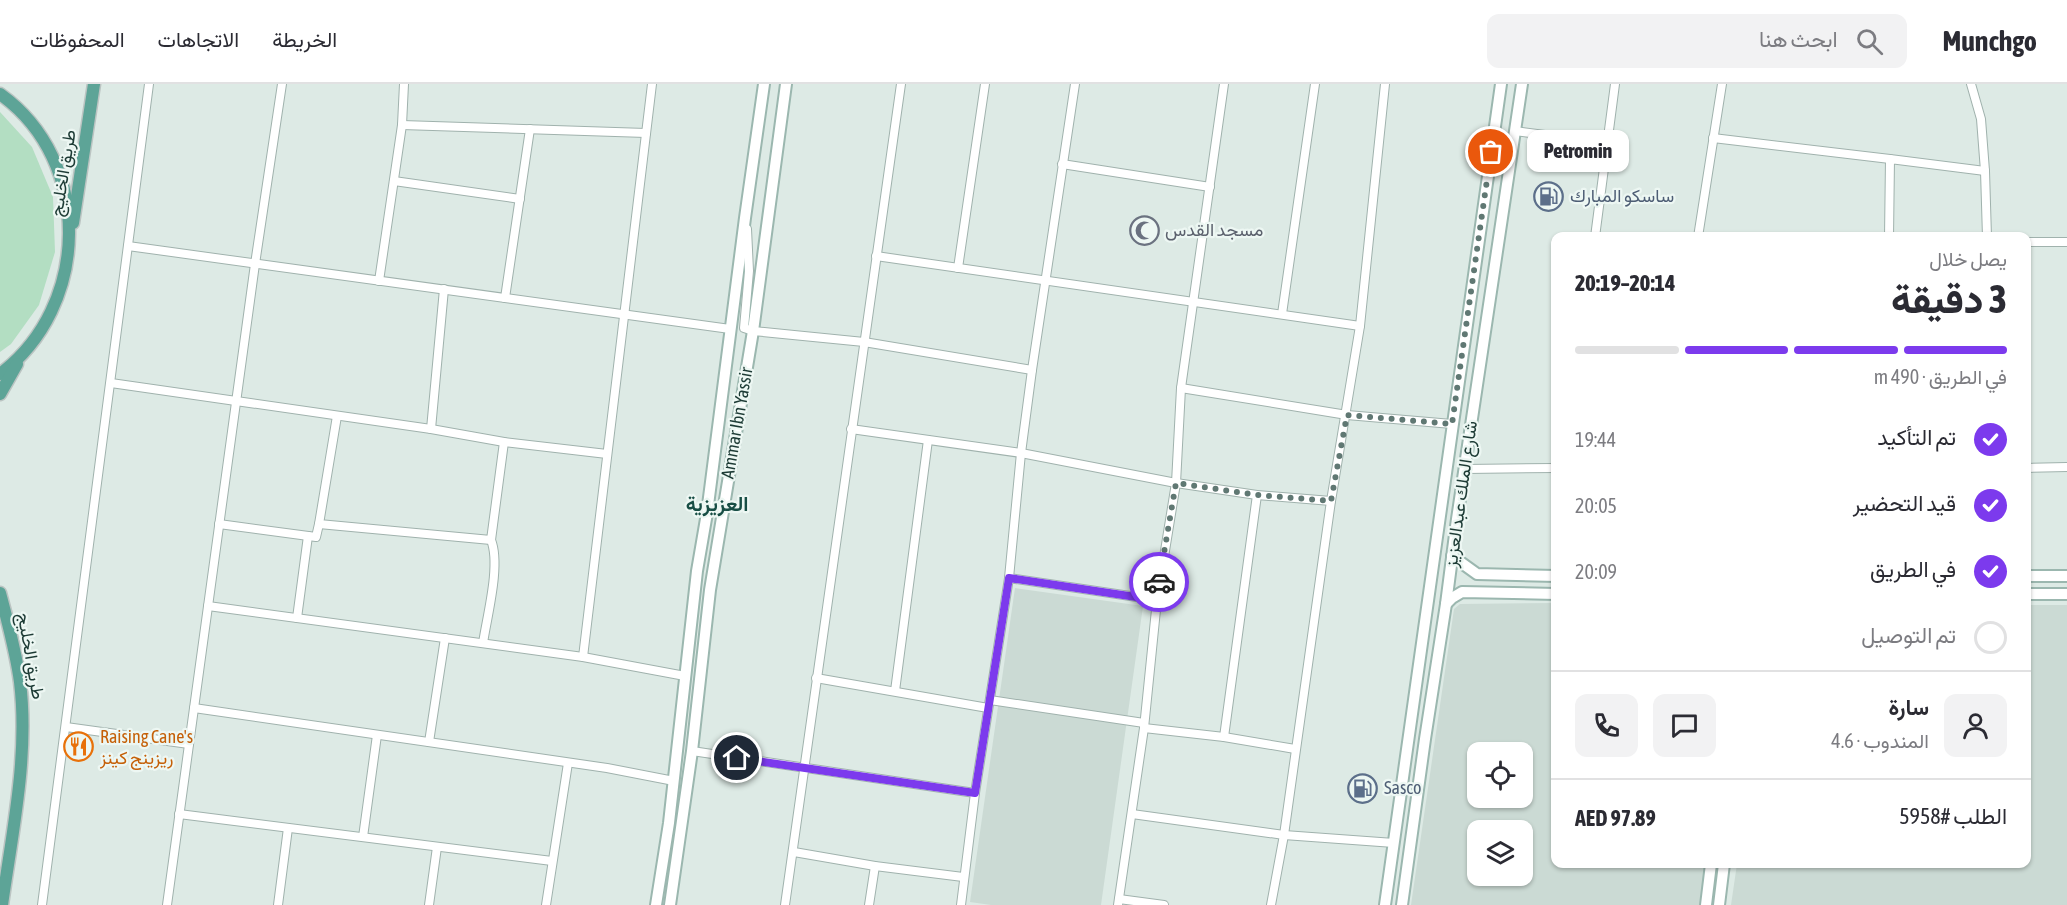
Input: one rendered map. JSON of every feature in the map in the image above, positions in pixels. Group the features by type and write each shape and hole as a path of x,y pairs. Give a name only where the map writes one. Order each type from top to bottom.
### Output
{"main road":[{"name":"طريق الخليج","path":"66,268 94,84"},
{"path":"0,94 36,131 59,173 69,220 66,268 60,293 35,339 14,368 0,394"},
{"path":"0,374 12,365 35,339"},
{"name":"طريق الخليج","path":"0,593 15,653 22,717 17,795 2,905"}],"street":[{"path":"42,905 149,84"},
{"path":"167,905 282,84"},
{"path":"379,280 402,125 404,84"},
{"path":"583,657 652,84"},
{"name":"Ammar Ibn Yassir","path":"656,905 674,781 697,571 707,513 764,84"},
{"path":"785,905 901,84"},
{"path":"958,268 985,84"},
{"path":"963,905 963,877 1009,578 1021,453 1032,370 1075,84"},
{"path":"1164,905 1119,902 1144,726 1156,600 1176,483 1181,388 1224,84"},
{"path":"1282,314 1315,84"},
{"path":"1271,905 1284,835 1331,501 1360,326 1385,84"},
{"name":"شارع الملك عبدالعزيز","path":"1385,905 1501,84"},
{"name":"شارع الملك عبدالعزيز","path":"1402,905 1522,84"},
{"path":"1596,232 1615,84"},
{"path":"1699,232 1722,84"},
{"path":"1971,84 1981,119 1987,232"},
{"name":"Ammar Ibn Yassir","path":"670,905 692,751 710,590 753,331 786,88"},
{"path":"402,125 646,133"},
{"path":"505,298 530,129"},
{"path":"1515,131 1607,143"},
{"path":"1713,138 1985,171"},
{"path":"1889,232 1890,159"},
{"path":"1062,164 1210,187"},
{"path":"394,181 520,199"},
{"path":"746,209 749,271 744,328 753,331 864,342 1032,370"},
{"path":"2031,242 2067,242"},
{"path":"128,246 730,328"},
{"path":"876,256 1360,326"},
{"path":"431,429 444,289"},
{"path":"111,383 431,429 504,442 607,454"},
{"path":"1181,388 1347,415 1452,424"},
{"path":"219,524 316,537 337,416"},
{"path":"851,429 1021,453 1176,483 1257,495 1331,501"},
{"path":"895,691 928,440"},
{"path":"483,644 495,563 491,540 504,442"},
{"path":"2031,468 2067,467"},
{"path":"1466,469 1551,468"},
{"path":"1224,737 1257,495"},
{"path":"319,524 491,540"},
{"path":"297,618 308,536"},
{"path":"1452,556 1477,574 1551,576"},
{"path":"1475,593 1473,583 1477,574"},
{"path":"2031,576 2067,576"},
{"path":"1009,578 1156,600"},
{"path":"1446,604 1458,594 1551,594"},
{"path":"2031,594 2067,594"},
{"path":"208,606 583,657 685,676"},
{"path":"429,742 445,638"},
{"path":"816,678 1295,749"},
{"path":"194,708 568,763 674,781"},
{"path":"66,727 189,744"},
{"path":"363,837 377,735"},
{"path":"692,751 975,793"},
{"path":"546,905 568,763"},
{"path":"179,814 552,861"},
{"path":"1132,814 1284,835 1394,843"},
{"path":"278,905 288,828"},
{"path":"429,905 437,847"},
{"path":"794,852 874,866 963,877"},
{"path":"869,905 874,866"},
{"path":"1706,905 1711,868"},
{"path":"1719,905 1724,868"}],"shaded area":[{"path":"1015,588 1143,606 1101,905 991,905 970,902"},
{"path":"1551,603 1551,868 1705,868 1700,905 1411,905 1454,609 1460,604"},
{"path":"2031,605 2067,605 2067,905 1731,905 1736,868 2031,868"}],"green space":[{"path":"0,112 32,147 53,197 55,252 39,305 11,344 0,352"}],"way so far":[{"path":"1159,582 1176,483 1257,495 1331,501 1347,415 1452,424 1491,152"}],"place":[{"name":"Petromin","path":"1491,152"},
{"name":"ساسكو المبارك","path":"1549,196"},
{"name":"مسجد القدس","path":"1144,230"},
{"name":"Raising Cane's ريزينج كينز","path":"79,747"},
{"name":"Sasco","path":"1363,788"}],"district":[{"name":"العزيزية","path":"717,504"}],"route":[{"path":"737,758 975,793 1009,578 1156,600 1159,582"}]}
